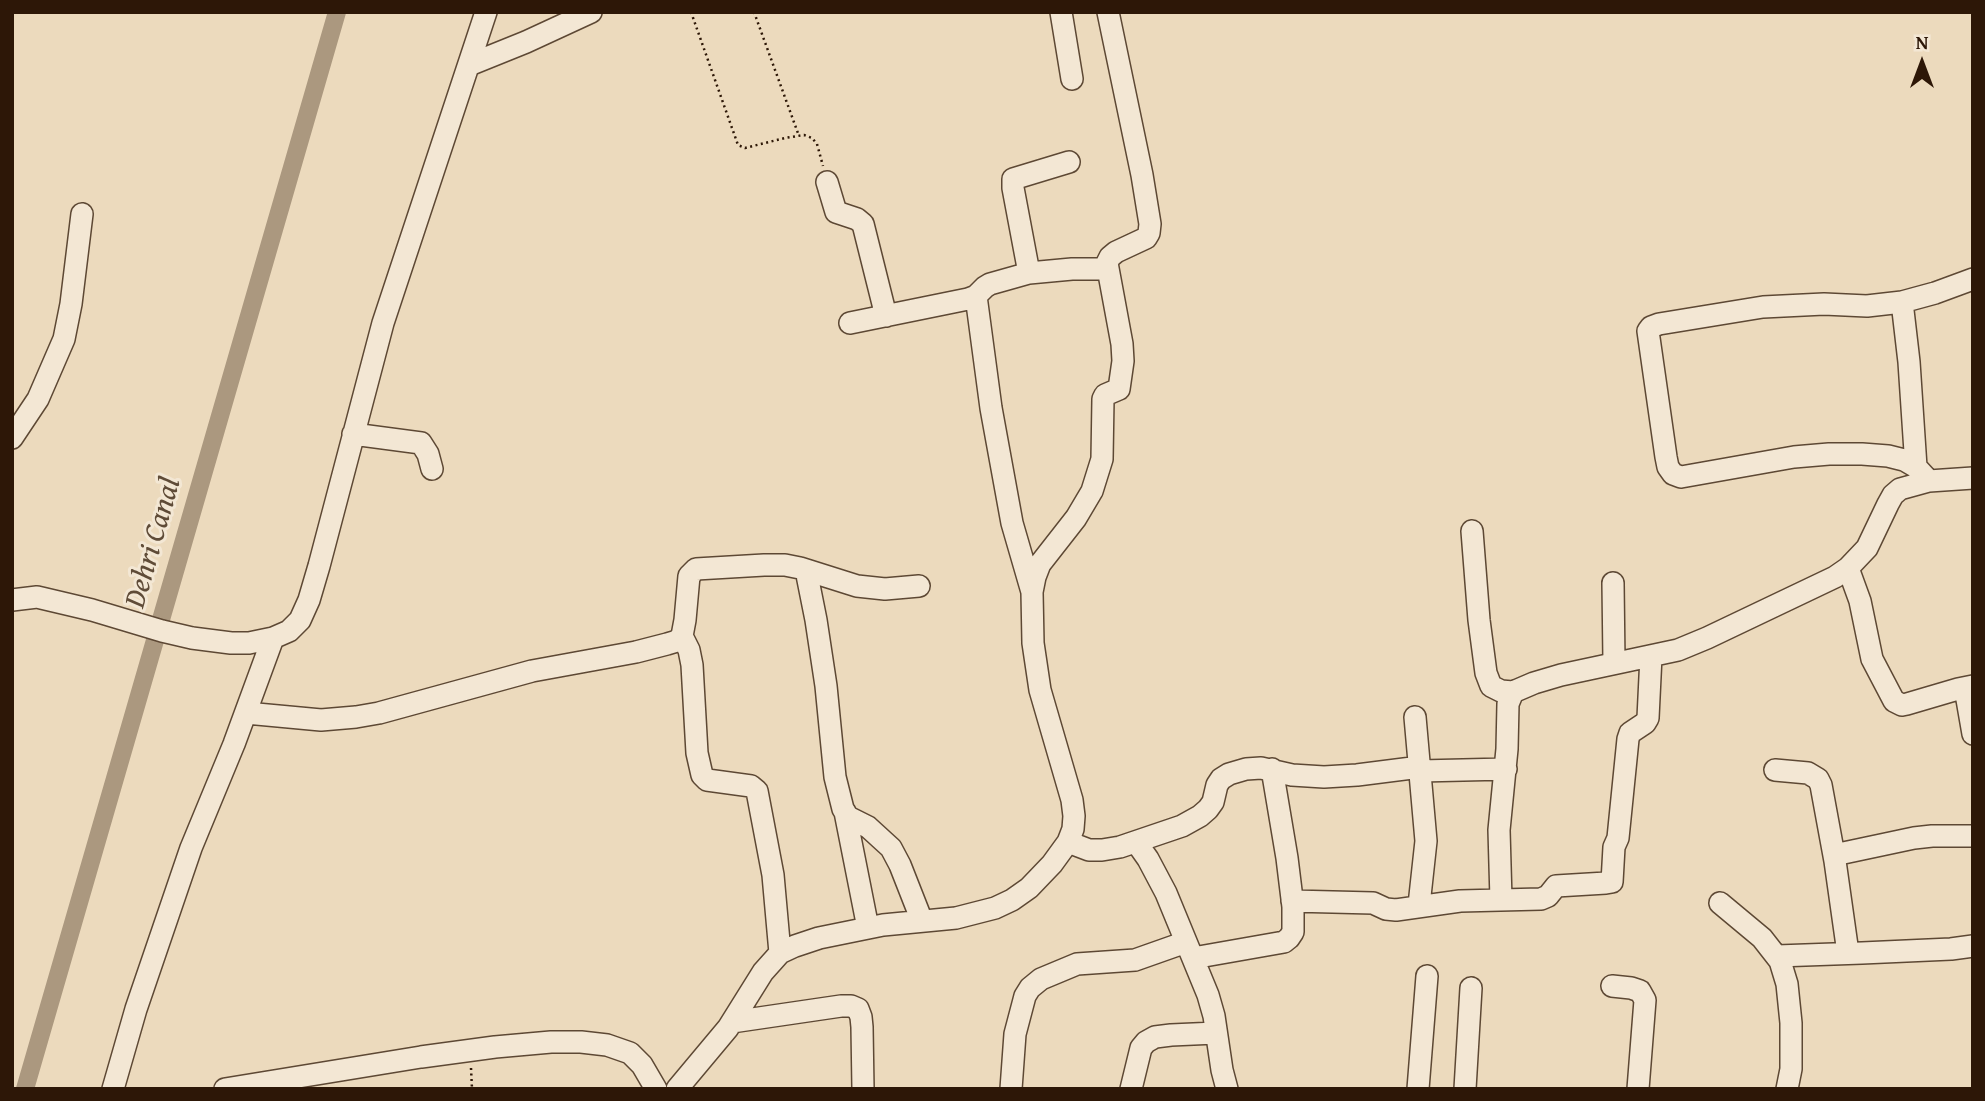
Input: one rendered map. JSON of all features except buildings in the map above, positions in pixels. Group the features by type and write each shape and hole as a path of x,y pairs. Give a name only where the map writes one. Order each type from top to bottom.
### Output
{"street":[{"path":"12,600 37,597 162,631 231,643 249,643 272,638 289,631 300,621 309,600 371,363 395,284 486,12"},
{"path":"468,65 591,12"},
{"path":"1061,12 1072,79"},
{"path":"677,1089 732,1023 763,972 780,954 818,938 868,928 976,914 995,908 1029,888 1068,842 1073,829 1072,800 1038,678 1033,643 1032,592 1040,564 1076,518 1092,491 1102,458 1102,399 1119,389 1123,361 1122,344 1107,269 1110,257 1146,238 1150,224 1108,12"},
{"path":"1029,273 1013,179 1069,162"},
{"path":"827,182 836,212 857,219 863,224 886,316"},
{"path":"12,438 37,400 64,339 82,214"},
{"path":"850,323 976,296 990,284 1029,273 1107,269"},
{"path":"1973,279 1902,302 1867,306 1824,304 1763,307 1659,324 1651,327 1647,336 1666,457 1673,474 1681,477 1755,462 1829,454 1888,456 1904,460 1923,474 1973,478"},
{"path":"976,296 991,408 1012,523 1032,592"},
{"path":"1902,302 1923,474"},
{"path":"353,434 421,443 428,454 432,469"},
{"path":"1501,900 1499,830 1506,769 1508,704 1513,692 1552,677 1693,645 1828,581 1849,568 1867,548 1893,495 1923,474"},
{"path":"1472,531 1486,673 1491,686 1513,692"},
{"path":"780,954 773,875 757,791 751,786 707,780 702,775 697,753 692,665 682,636 689,576 696,569 785,565 857,586 885,589 919,586"},
{"path":"1849,568 1860,601 1872,659 1894,701 1902,705 1969,687 1973,734"},
{"path":"806,570 827,686 835,777 845,812 868,928"},
{"path":"1613,583 1614,662"},
{"path":"246,713 321,720 367,715 532,671 667,645 682,636"},
{"path":"113,1089 136,1009 191,848 246,713 272,638"},
{"path":"1292,901 1373,903 1385,909 1396,910 1460,901 1541,899 1548,896 1556,886 1605,883 1613,880 1628,739 1630,733 1645,723 1647,718 1651,656"},
{"path":"1415,717 1426,841 1419,905"},
{"path":"1068,842 1089,850 1120,847 1182,826 1200,816 1213,802 1217,785 1229,774 1246,769 1272,769 1292,775 1324,777 1420,769 1506,769"},
{"path":"1011,1089 1015,1034 1025,996 1041,979 1077,964 1135,960 1190,950 1284,942 1289,938 1293,932 1292,901 1272,769"},
{"path":"1774,769 1808,773 1818,779 1821,785 1848,954"},
{"path":"845,812 891,848 922,921"},
{"path":"1834,855 1914,838 1973,836"},
{"path":"1136,842 1156,873 1208,995 1227,1089"},
{"path":"1720,903 1762,938 1777,956 1784,973 1791,1023 1791,1069 1787,1089"},
{"path":"1777,956 1973,946"},
{"path":"1418,1089 1427,976"},
{"path":"1612,986 1640,991 1645,1000 1638,1089"},
{"path":"1465,1089 1471,988"},
{"path":"732,1023 841,1006 858,1009 862,1027 863,1089"},
{"path":"1132,1089 1141,1048 1146,1042 1155,1037 1216,1033"},
{"path":"225,1089 458,1052 551,1042 607,1045 630,1053 642,1065 656,1089"}],"path":[{"path":"691,12 738,145 750,147 799,136 812,138 817,144 827,182"},
{"path":"754,12 799,136"}],"waterway":[{"name":"Dehri Canal","path":"25,1089 337,12"}]}
